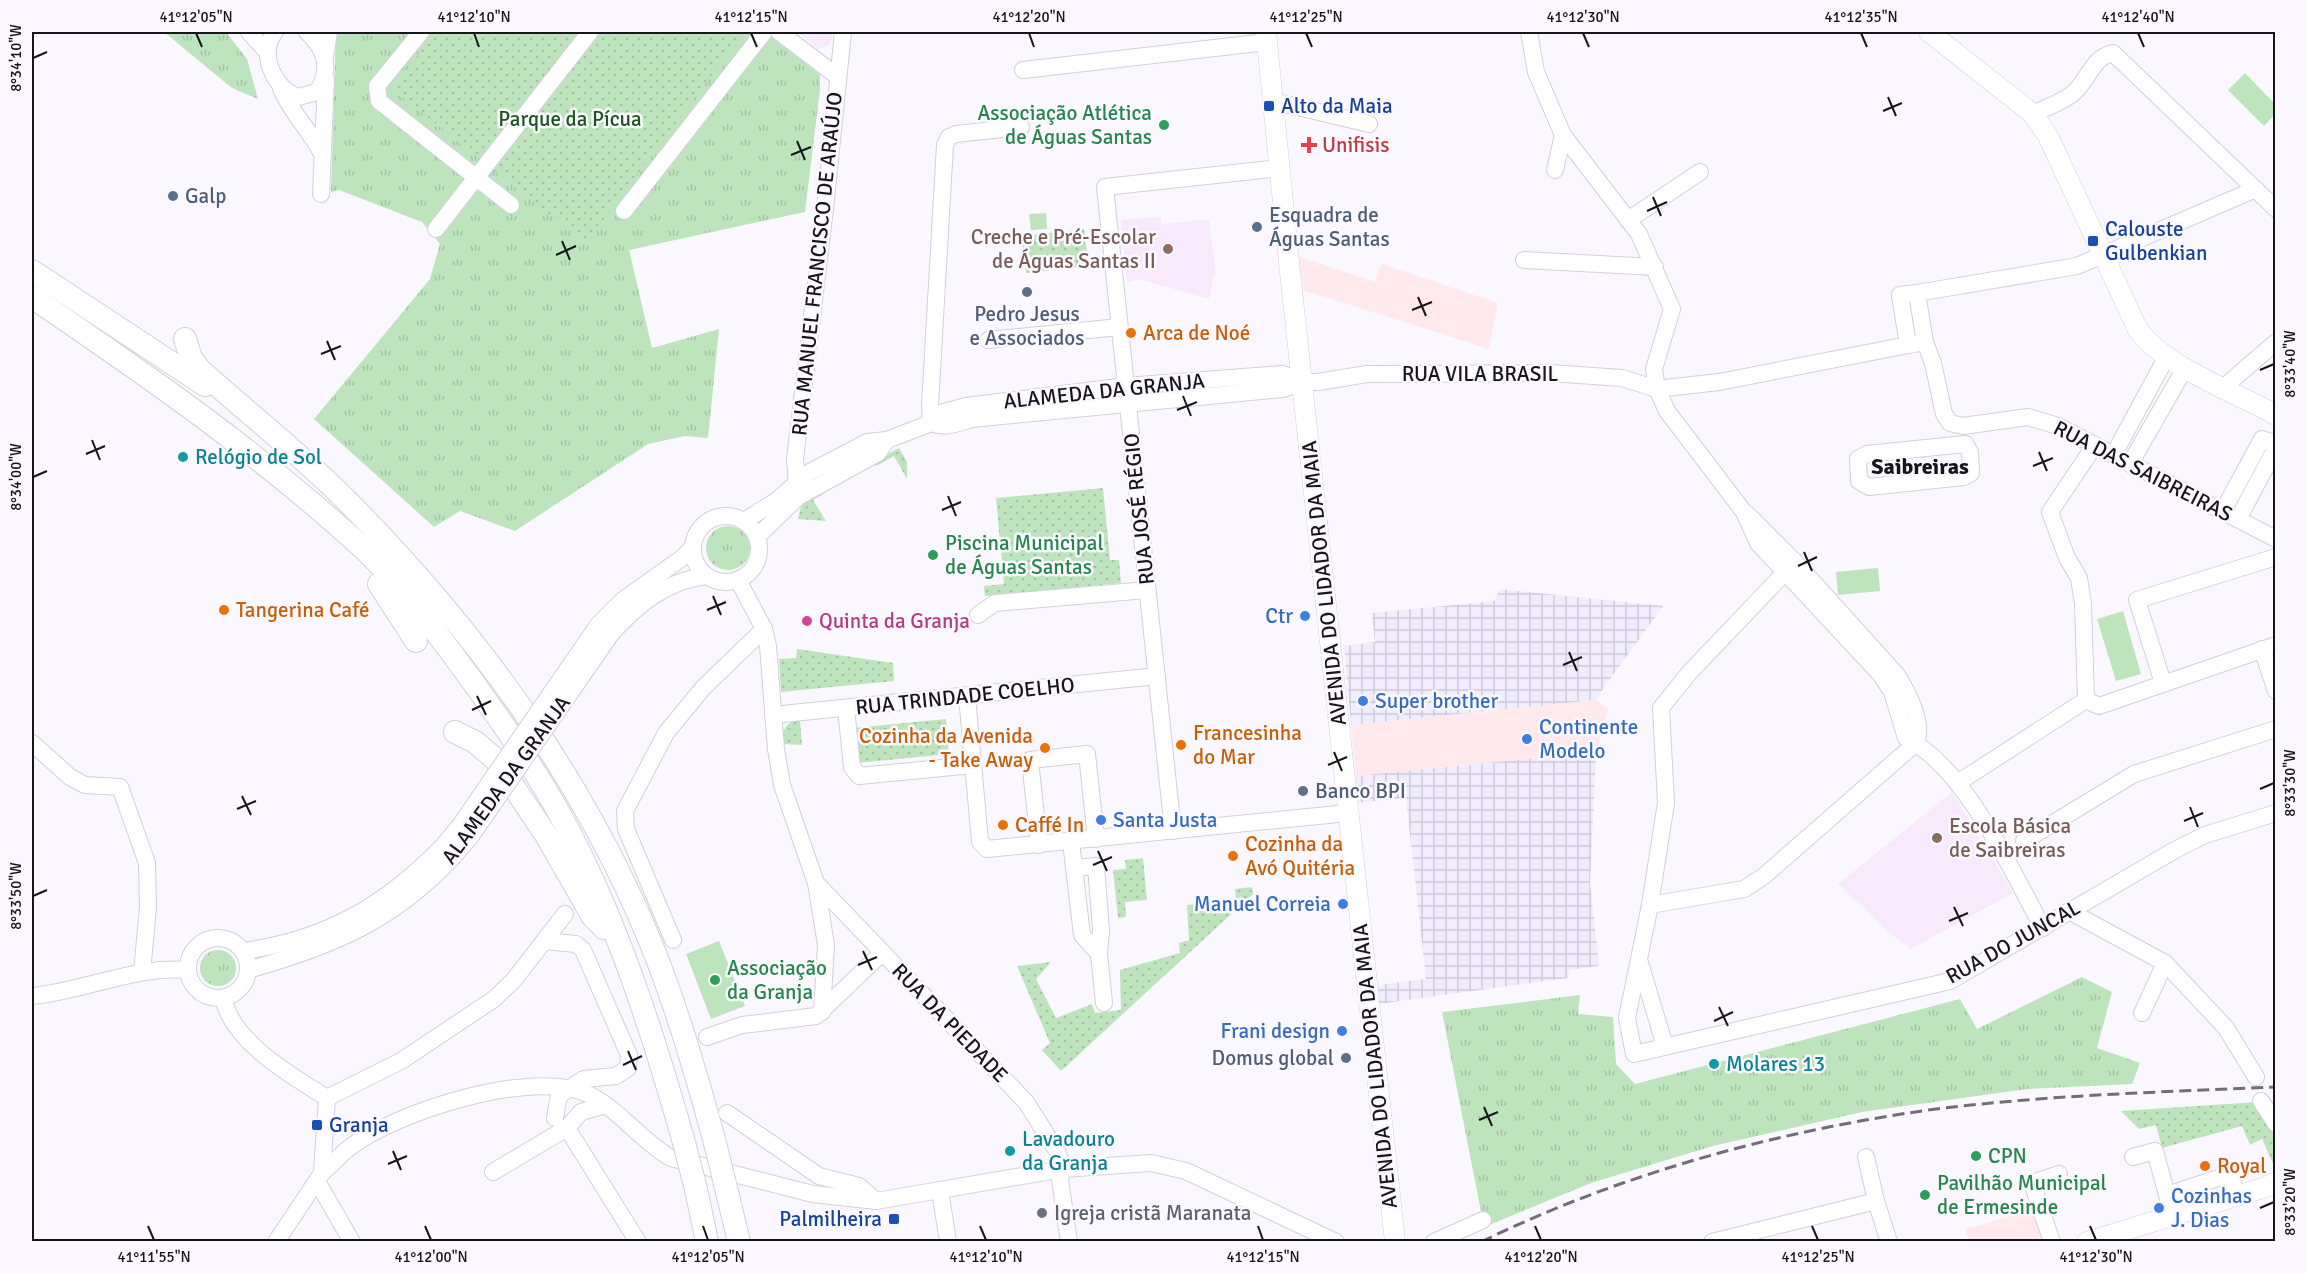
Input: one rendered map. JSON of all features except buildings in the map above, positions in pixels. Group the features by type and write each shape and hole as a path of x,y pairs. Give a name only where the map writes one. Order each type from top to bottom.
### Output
{"highway":[{"path":"32,271 246,412"},
{"path":"32,297 224,431 366,552 439,636 481,694 536,772 562,819 621,944 662,1064 696,1189 707,1242"},
{"path":"185,339 191,358 200,370 350,504 447,610 500,677 569,781 623,884 660,967 690,1052 739,1242"},
{"path":"315,508 387,594 416,641"},
{"path":"455,732 475,742 495,759 546,835 593,917 621,944"}],"main road":[{"path":"1929,32 2032,114 2048,136 2138,330 2148,344 2166,358 2276,415"},
{"name":"AVENIDA DO LIDADOR DA MAIA","path":"1267,37 1395,1242"},
{"path":"2087,1242 2276,1182"},
{"path":"2117,1242 2276,1193"}],"street":[{"path":"249,32 268,54"},
{"path":"275,32 270,39 268,54 273,73 285,98 314,137 322,154"},
{"path":"307,32 325,58"},
{"path":"321,194 325,58 329,32"},
{"path":"420,32 377,86 376,96 511,205"},
{"path":"624,211 764,32"},
{"path":"779,32 837,76"},
{"name":"RUA MANUEL FRANCISCO DE ARAÚJO","path":"797,489 795,459 825,209 843,32"},
{"path":"1529,32 1536,72 1563,135 1639,234 1672,309 1654,369 1657,389 1667,411 1743,512 1755,520 1790,567 1826,606 1881,675 1898,689 1906,738 1916,743 1959,782 2043,928"},
{"path":"436,229 589,33"},
{"path":"1023,70 1267,37"},
{"path":"2032,114 2072,95 2083,84 2095,62 2102,56 2113,54 2276,209"},
{"path":"281,87 289,94 306,97 317,92 326,80"},
{"path":"1273,101 1369,124"},
{"path":"931,423 930,405 945,145 949,137 956,134 1021,127"},
{"path":"1563,135 1555,170 1571,159 1581,159"},
{"name":"RUA JOSÉ RÉGIO","path":"1173,831 1126,404 1105,187 1280,168"},
{"path":"1628,220 1700,172"},
{"path":"1908,345 1900,295 2077,266 2256,189"},
{"path":"1524,260 1655,267"},
{"path":"1917,293 1925,342 1933,363 1944,414 1950,423 1969,425 1965,444 1972,464 1971,473 1964,477 1869,486 1859,481 1858,459 1867,454 1965,444"},
{"path":"988,340 1119,327"},
{"path":"1657,389 1719,382 1925,342"},
{"path":"2224,387 2276,342"},
{"path":"2114,454 2166,358"},
{"path":"2130,464 2186,368"},
{"name":"RUA VILA BRASIL","path":"1302,382 1318,382 1367,374 1550,373 1622,378 1657,389"},
{"name":"ALAMEDA DA GRANJA","path":"757,537 808,473 867,442 887,440 931,423 937,414 947,410 1126,386 1283,374 1302,382"},
{"name":"ALAMEDA DA GRANJA","path":"931,423 939,426 950,425 972,419 1283,389 1302,382"},
{"name":"RUA DAS SAIBREIRAS","path":"1969,425 2028,417 2058,426 2276,539"},
{"path":"2223,511 2262,439 2276,446 2238,519"},
{"path":"2086,700 2083,604 2079,578 2067,558 2050,512 2095,445"},
{"name":"ALAMEDA DA GRANJA","path":"248,970 316,950 362,930 399,906 448,852 460,824 605,630 623,600 682,558 693,547 696,536 711,520 722,516 744,521 797,489"},
{"path":"738,580 747,575 758,558 757,537 744,521"},
{"path":"693,547 694,558 707,576"},
{"path":"2163,683 2137,600 2276,557"},
{"path":"1665,1046 1639,960 1666,803 1661,708 1689,673 1790,567"},
{"name":"ALAMEDA DA GRANJA","path":"605,630 667,587 686,579 707,576 717,581 738,580"},
{"name":"RUA DA PIEDADE","path":"738,580 764,629 768,646 773,715 782,785 816,883 1026,1102 1057,1151 1063,1169"},
{"path":"978,615 995,603 1148,590"},
{"path":"673,940 626,829 625,811 666,733 703,688 764,629"},
{"path":"2086,700 2098,706 2269,647 2276,691"},
{"name":"RUA TRINDADE COELHO","path":"773,715 1157,676"},
{"path":"967,696 980,842 987,849 1348,813"},
{"path":"1959,782 2086,700"},
{"path":"846,708 852,767 859,776 973,765"},
{"path":"2024,841 2134,774 2276,729"},
{"path":"32,743 70,777 85,785 120,787 147,863 148,907 142,972"},
{"path":"1650,905 1744,889 1764,876 1916,743"},
{"path":"1039,845 1030,760 1087,754 1096,839"},
{"name":"RUA DO JUNCAL","path":"1639,960 1627,1018 1634,1054 1950,981 2069,911 2205,836 2276,813"},
{"path":"1071,842 1082,935 1099,954 1104,1003"},
{"name":"ALAMEDA DA GRANJA","path":"243,951 296,942 357,915 448,852"},
{"path":"816,883 826,945 822,1012"},
{"path":"2069,911 2165,963 2226,1028 2256,1077"},
{"path":"327,1098 401,1061 494,999 566,914"},
{"path":"208,939 227,939 243,951 248,970 240,988 223,998 203,995 195,988 188,970 192,951 208,939"},
{"path":"545,941 576,944 583,950 629,1055 628,1068 616,1076 584,1079 560,1096 561,1123"},
{"path":"707,1037 742,1025 816,1016 882,953"},
{"path":"2142,1012 2165,963"},
{"path":"32,996 142,972 163,969 188,970"},
{"path":"223,998 226,1011 245,1036 272,1062 327,1098"},
{"path":"528,1088 543,1098 561,1123 638,1242"},
{"path":"276,1242 333,1164 389,1124 470,1096 528,1088 571,1088 605,1105 659,1151 682,1162 813,1194 876,1201 1063,1169 1151,1163 1186,1171 1336,1242"},
{"path":"327,1098 333,1164 352,1242"},
{"path":"2262,1101 2276,1124"},
{"path":"493,1172 561,1123 581,1112 605,1105"},
{"path":"727,1113 819,1176 860,1186 876,1201"},
{"path":"329,1136 333,1164"},
{"path":"2133,1157 2156,1152 2172,1215"},
{"path":"1866,1157 1875,1201 1889,1242"},
{"path":"1063,1169 1060,1180 1069,1242"},
{"path":"2052,1242 2032,1183 2059,1174"},
{"path":"2167,1195 2230,1174 2237,1196"},
{"path":"940,1190 948,1242"},
{"path":"1712,1242 1875,1201"},
{"path":"1434,1242 1483,1220"}],"shaded area":[{"path":"797,32 833,32 830,45 819,49"},
{"name":"Creche e Pré-Escolar de Águas Santas II","path":"1161,217 1162,224 1209,219 1216,274 1209,299 1139,279 1127,283 1121,220"},
{"path":"1298,256 1375,282 1382,264 1498,303 1489,349 1303,290"},
{"path":"1500,589 1663,606 1595,700 1351,725 1344,646 1375,642 1372,613 1494,601"},
{"name":"Continente Modelo","path":"1595,700 1608,709 1596,752 1356,776 1351,725"},
{"path":"1596,752 1590,883 1599,966 1569,970 1568,978 1378,1004 1377,985 1426,979 1406,798 1356,803 1356,776"},
{"name":"Escola Básica de Saibreiras","path":"1952,792 2013,893 1911,949 1891,934 1838,884"},
{"path":"2033,1210 2044,1241 1969,1241 1965,1229"}],"green space":[{"path":"164,32 226,32 247,59 258,99 232,88"},
{"path":"336,32 767,32 820,75 805,212 629,250 652,348 719,329 708,438 685,436 648,444 515,531 460,511 434,527 314,419 430,279 440,244 422,222 339,190 331,192"},
{"name":"Parque da Pícua","path":"436,32 744,32 586,243 392,89"},
{"path":"2245,73 2275,104 2275,114 2264,126 2228,90"},
{"path":"1046,213 1047,229 1031,230 1029,214"},
{"path":"1084,229 1089,266 1026,273 1021,236"},
{"path":"899,448 907,462 907,479 894,456 876,466 874,462"},
{"path":"1103,488 1110,560 1119,560 1121,583 985,596 984,586 1004,584 996,498"},
{"path":"822,489 825,493 813,500 826,521 798,519 801,506"},
{"path":"728,526 737,527 744,532 749,539 749,557 744,564 737,569 728,570 719,569 712,564 707,557 706,548 707,539 712,532 719,527"},
{"path":"1878,568 1880,591 1838,595 1836,572"},
{"path":"2123,611 2141,674 2116,681 2097,619"},
{"path":"797,649 893,663 894,681 781,692 779,659 796,658"},
{"path":"797,719 800,720 802,745 782,744 785,729"},
{"path":"946,719 949,754 857,763 853,728"},
{"path":"1143,858 1147,900 1125,902 1126,917 1118,918 1113,870 1126,869 1125,860"},
{"path":"1252,887 1253,894 1061,1071 1042,1050 1050,1043 1017,966 1051,962 1036,979 1056,1018 1092,1004 1095,1013 1121,1010 1120,970 1180,953 1179,943 1189,940 1187,905 1236,900 1235,889"},
{"name":"Associação da Granja","path":"719,941 745,1006 711,1019 686,954"},
{"path":"218,950 231,955 236,968 231,981 218,986 205,981 200,968 205,955"},
{"path":"2082,977 2112,992 2097,1048 2140,1063 2132,1084 2027,1089 1862,1112 1713,1146 1591,1183 1484,1227 1442,1012 1580,995 1578,1014 1613,1017 1616,1064 1635,1084 1960,999 1977,1029"},
{"path":"2257,1102 2275,1131 2274,1166 2262,1139 2250,1145 2242,1126 2162,1148 2156,1125 2139,1129 2121,1111"}],"railway":[{"path":"1481,1242 1535,1217 1646,1175 1761,1142 1819,1129 1936,1109 2021,1100 2276,1087"}],"place":[{"name":"Alto da Maia","path":"1269,106"},
{"name":"Associação Atlética de Águas Santas","path":"1164,125"},
{"name":"Unifisis","path":"1309,145"},
{"name":"Galp","path":"173,196"},
{"name":"Esquadra de Águas Santas","path":"1257,227"},
{"name":"Calouste Gulbenkian","path":"2093,241"},
{"name":"Creche e Pré-Escolar de Águas Santas II","path":"1168,249"},
{"name":"Pedro Jesus e Associados","path":"1027,292"},
{"name":"Arca de Noé","path":"1131,333"},
{"name":"Relógio de Sol","path":"183,457"},
{"name":"Piscina Municipal de Águas Santas","path":"933,555"},
{"name":"Tangerina Café","path":"224,610"},
{"name":"Ctr","path":"1305,616"},
{"name":"Quinta da Granja","path":"807,621"},
{"name":"Super brother","path":"1363,701"},
{"name":"Continente Modelo","path":"1527,739"},
{"name":"Francesinha do Mar","path":"1181,745"},
{"name":"Cozinha da Avenida - Take Away","path":"1045,748"},
{"name":"Banco BPI","path":"1303,791"},
{"name":"Santa Justa","path":"1101,820"},
{"name":"Caffé In","path":"1003,825"},
{"name":"Escola Básica de Saibreiras","path":"1937,838"},
{"name":"Cozinha da Avó Quitéria","path":"1233,856"},
{"name":"Manuel Correia","path":"1343,904"},
{"name":"Associação da Granja","path":"715,980"},
{"name":"Frani design","path":"1342,1031"},
{"name":"Domus global","path":"1346,1058"},
{"name":"Molares 13","path":"1714,1064"},
{"name":"Granja","path":"317,1125"},
{"name":"Lavadouro da Granja","path":"1010,1151"},
{"name":"CPN","path":"1976,1156"},
{"name":"Royal","path":"2205,1166"},
{"name":"Pavilhão Municipal de Ermesinde","path":"1925,1195"},
{"name":"Cozinhas J. Dias","path":"2159,1208"},
{"name":"Igreja cristã Maranata","path":"1042,1213"},
{"name":"Palmilheira","path":"894,1219"}],"district":[{"name":"Saibreiras","path":"1920,466"}]}
